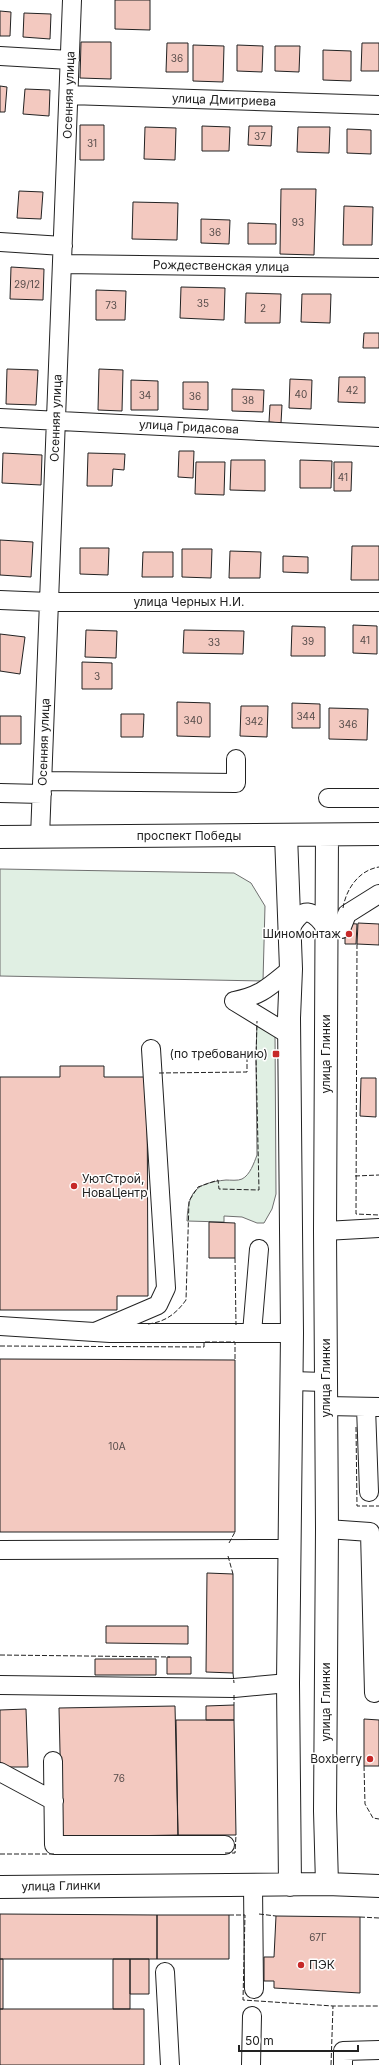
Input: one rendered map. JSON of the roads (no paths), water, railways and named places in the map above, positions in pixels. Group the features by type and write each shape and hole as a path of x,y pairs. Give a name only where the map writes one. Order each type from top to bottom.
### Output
{"main road":[{"name":"проспект Победы","path":"0,837 379,834"},
{"path":"286,835 291,969 290,1044 292,1333 288,1683 290,1885"},
{"name":"улица Глинки","path":"0,1887 327,1884 325,1812 327,1529 325,1231 327,835"},
{"path":"327,1884 379,1886"}],"street":[{"name":"Осенняя улица","path":"40,837 72,0"},
{"path":"0,56 70,60"},
{"name":"улица Дмитриева","path":"69,95 379,104"},
{"path":"0,242 63,246"},
{"name":"Рождественская улица","path":"62,264 379,268"},
{"name":"улица Гридасова","path":"0,418 379,437"},
{"name":"улица Черных Н.И.","path":"0,600 49,602 379,602"},
{"path":"0,793 42,788 236,783 236,759"},
{"path":"328,798 379,798"},
{"path":"290,929 296,917 302,913 310,912 316,916 327,929 341,929 347,914 379,894"},
{"path":"290,1044 288,1034 234,1001 252,997 260,993 291,969"},
{"path":"95,1332 158,1305 166,1288 151,1049"},
{"path":"325,1231 379,1228"},
{"path":"252,1333 258,1249"},
{"path":"0,1326 95,1332 292,1333"},
{"path":"291,1381 326,1382"},
{"path":"326,1406 372,1407 369,1492"},
{"path":"327,1529 370,1532 374,1693"},
{"path":"0,1550 290,1550"},
{"path":"0,1685 234,1688 288,1683"},
{"path":"53,1761 54,1846 225,1845"},
{"path":"0,1772 54,1801"},
{"path":"253,1885 254,1989"},
{"path":"165,1972 170,2065"},
{"path":"251,2065 252,2016"},
{"path":"343,2065 343,2051 379,2050"}],"place":[{"name":"Шиномонтаж","path":"349,934"},
{"name":"(по требованию)","path":"276,1054"},
{"name":"УютСтрой, НоваЦентр","path":"74,1186"},
{"name":"Boxberry","path":"370,1759"},
{"name":"ПЭК","path":"301,1965"}]}
